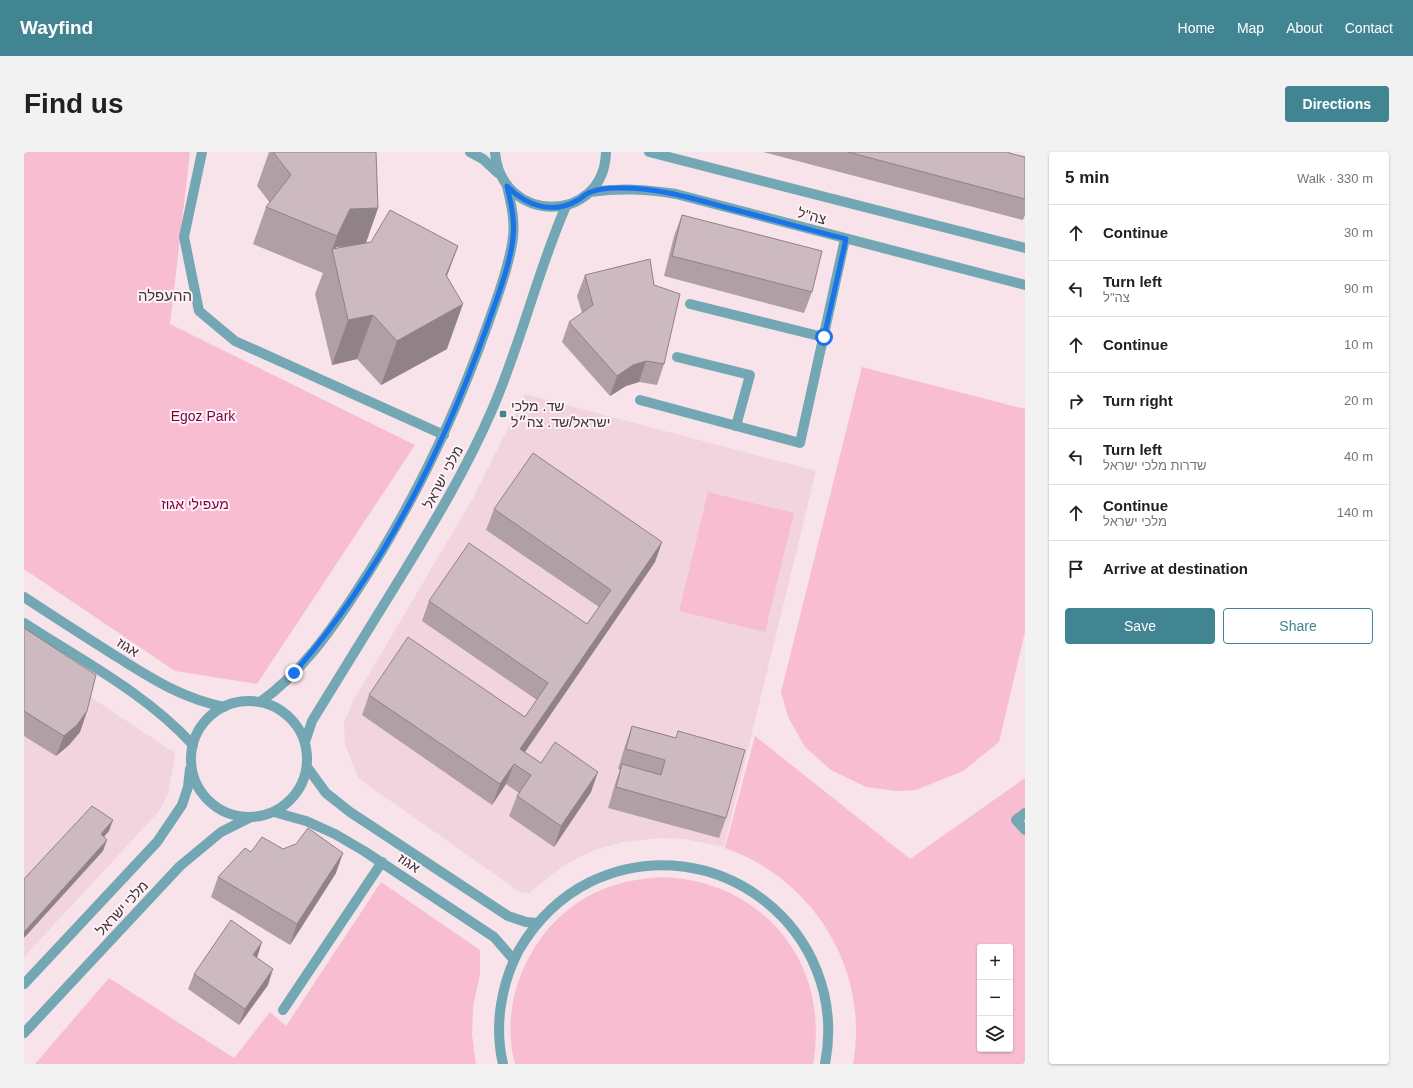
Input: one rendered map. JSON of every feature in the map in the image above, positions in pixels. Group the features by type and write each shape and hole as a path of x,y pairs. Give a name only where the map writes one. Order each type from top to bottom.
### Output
{"street":[{"path":"202,152 184,237 199,311 235,341 444,435"},
{"path":"470,152 482,159 499,174 507,186 516,195 527,202 540,207 553,208 566,206 590,192 600,178 606,163 606,152"},
{"path":"495,152 499,174"},
{"name":"צה\"ל","path":"649,152 1025,248"},
{"name":"מלכי ישראל","path":"260,702 273,693 294,673 338,620 389,539 444,435 494,307 513,238 514,213 507,186"},
{"name":"צה\"ל","path":"590,192 617,188 646,189 676,194 846,239 1024,281"},
{"name":"מלכי ישראל","path":"304,742 312,721 430,529 473,450 492,410 514,354 548,250 566,206"},
{"path":"640,400 800,443 846,239"},
{"path":"690,304 824,337"},
{"path":"677,357 750,375 736,426"},
{"name":"אגוז","path":"24,597 61,622 166,687 199,702 224,707"},
{"path":"24,623 147,702 175,726 193,745"},
{"path":"242,702 260,702 275,707 288,716 298,728 304,742 307,754 307,767 303,781 296,794 286,804 274,812 251,817 229,813 209,801 199,789 193,774 191,759 193,745 205,722 224,707 242,702"},
{"name":"מלכי ישראל","path":"24,984 157,842 182,805 188,787 191,759"},
{"name":"אגוז","path":"307,767 326,793 350,812 508,916 526,922 538,923"},
{"name":"אגוז","path":"274,812 306,821 335,834 382,862 494,937 514,960"},
{"path":"1025,813 1016,820 1025,830"},
{"name":"מלכי ישראל","path":"24,1033 180,866 220,832 251,817"},
{"path":"283,1010 382,862"},
{"path":"503,1064 499,1034 500,1010 506,982 514,960 524,941 538,923 553,907 579,888 604,876 629,868 661,865 682,866 704,870 732,880 758,895 775,909 795,931 806,948 819,975 825,998 828,1018 825,1064"}],"shaded area":[{"path":"525,394 816,471 724,847 685,839 660,838 623,842 594,850 564,865 529,893 520,892 358,778 345,744 344,723 353,701 472,500"},
{"path":"24,653 175,753 168,794 159,811 24,957"}],"green space":[{"name":"מעפילי אגוז","path":"24,152 190,152 170,324 415,445 257,684 175,671 24,569"},
{"path":"862,367 1025,409 1025,632 999,742 963,771 916,790 896,791 866,787 831,770 805,747 788,717 781,692"},
{"path":"708,492 794,513 765,632 679,611"},
{"path":"755,736 910,859 1025,778 1025,1064 853,1064 856,1029 853,995 843,963 829,932 809,905 785,882 757,862 725,848"},
{"path":"661,877 698,882 730,893 759,911 782,934 800,961 811,993 816,1027 813,1064 515,1064 511,1040 511,1016 515,993 523,970 534,948 548,929 566,912 594,893 622,883"},
{"path":"381,882 480,950 480,974 473,1007 472,1035 476,1064 35,1064 109,978 234,1058 270,1012 286,1026"}],"building":[{"path":"273,152 376,152 378,208 350,209 337,236 266,207 291,175"},
{"path":"848,152 1009,152 1025,157 1025,199"},
{"path":"390,210 458,246 446,275 463,304 397,341 373,315 348,320 332,249 371,242"},
{"path":"682,215 822,251 812,292 672,256"},
{"path":"650,259 654,285 680,294 664,364 646,361 633,365 617,376 569,322 593,305 585,275"},
{"path":"533,453 662,542 520,749 541,763 555,742 598,772 561,826 517,796 531,775 514,764 500,784 369,695 408,637 525,717 548,683 429,601 469,543 587,624 611,590 494,509"},
{"path":"24,628 96,675 87,711 77,725 64,736 24,711"},
{"path":"632,726 676,738 678,731 745,750 726,818 616,787 622,764 661,775 665,760 626,749"},
{"path":"92,806 113,820 101,834 107,840 24,932 24,879"},
{"path":"308,828 343,853 297,924 218,877 245,848 251,852 262,837 283,849 296,844"},
{"path":"231,920 262,942 253,955 273,969 245,1009 194,974"}],"place":[{"name":"שד. מלכי ישראל/שד. צה״ל","path":"503,414"}],"district":[{"name":"ההעפלה","path":"165,295"}],"route":[{"path":"294,673 338,620 363,581 389,539 440,445 477,354 505,271 513,238 514,213 507,186 516,195 527,202 540,207 553,208 566,206 590,192 617,188 646,189 676,194 846,239 824,337"}],"park label":[{"name":"Egoz Park","path":"203,416"}]}
